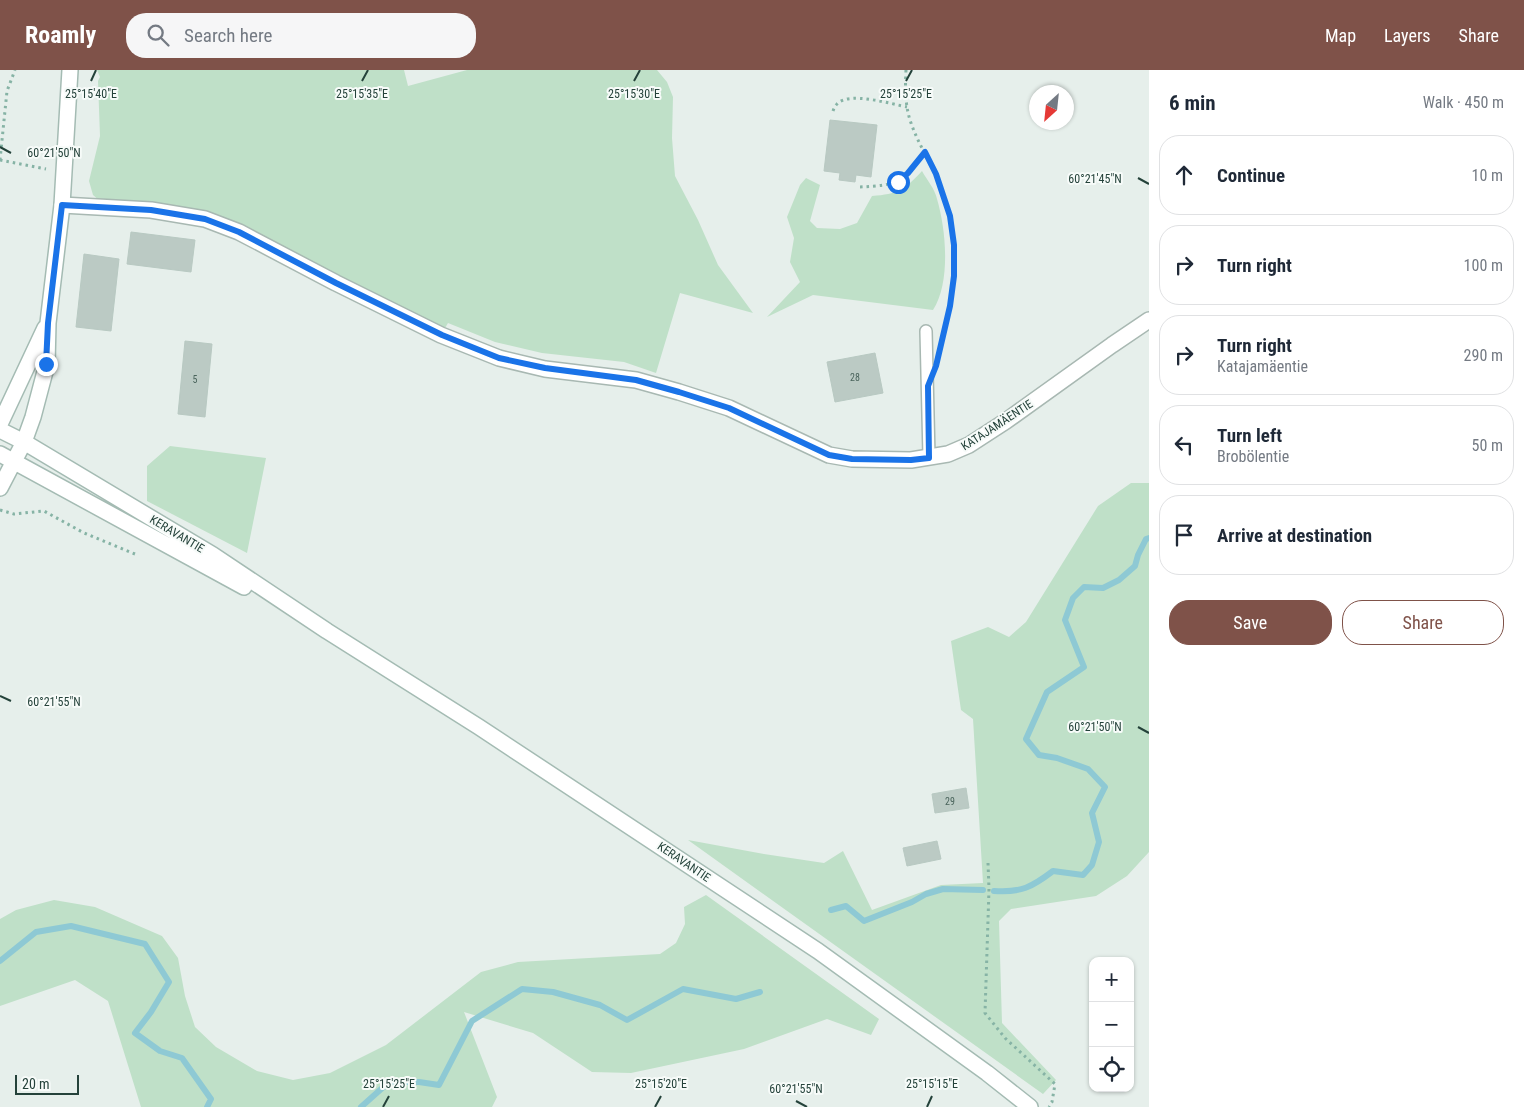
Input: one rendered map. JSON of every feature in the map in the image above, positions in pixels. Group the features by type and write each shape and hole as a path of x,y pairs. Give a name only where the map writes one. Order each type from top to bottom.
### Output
{"street":[{"path":"0,488 24,442 33,417 46,364 48,323 62,205 70,70"},
{"name":"KATAJAMÄENTIE","path":"62,205 151,210 205,219 239,232 336,283 442,335 499,358 545,368 636,380 679,392 729,408 829,455 852,459 911,460 929,458 948,454 969,445 1006,422 1149,320"},
{"path":"0,424 48,323"},
{"name":"KERAVANTIE","path":"0,430 24,442 213,555 327,631 479,727 818,951 987,1073 1030,1107"},
{"name":"KERAVANTIE","path":"0,454 327,631"}],"lane":[{"path":"926,331 929,458"}],"path":[{"path":"15,70 6,91 0,160 64,172"},
{"path":"906,70 907,107 911,123 945,198 950,216 954,245 954,276 950,306 942,340"},
{"path":"833,111 837,103 848,98 907,107"},
{"path":"860,187 886,186 898,182 925,152"},
{"path":"0,510 14,514 44,510 84,533 135,554"},
{"path":"988,863 989,889 985,1014 1005,1038 1056,1084 1049,1107"}],"green space":[{"path":"97,70 404,70 408,86 467,70 657,70 667,82 673,97 672,138 675,176 698,220 718,265 753,313 680,293 656,373 624,362 542,353 495,342 448,323 441,335 239,232 106,206 93,195 89,181 100,136 98,81 100,77"},
{"path":"922,171 936,195 943,225 945,270 939,298 933,310 813,295 767,317 800,282 790,262 794,238 787,217 800,185 806,178 820,185 810,221 817,228 840,229 857,223 872,196 900,190"},
{"path":"170,446 266,458 247,553 147,501 147,466"},
{"path":"1131,483 1149,483 1149,852 1127,876 1096,896 1011,909 999,921 1002,1023 1056,1080 1043,1094 688,840 824,863 843,851 872,910 941,885 983,883 973,719 961,710 951,641 988,627 1009,637 1026,622 1098,506"},
{"path":"706,895 879,1019 871,1035 827,1019 744,1049 631,1073 592,1072 533,1033 464,1012 497,1097 492,1107 141,1107 108,1001 75,980 0,1006 0,919 16,910 54,900 95,907 162,936 178,958 185,996 195,1027 216,1047 257,1071 293,1080 330,1073 386,1045 481,972 518,962 660,954 676,943 685,924 684,907"}],"building":[{"path":"830,120 877,125 871,177 856,175 855,182 839,180 840,173 824,171"},
{"path":"131,232 195,240 191,272 127,264"},
{"path":"84,254 119,259 111,331 76,327"},
{"path":"185,341 212,344 205,417 178,414"},
{"path":"875,353 883,393 835,402 827,362"},
{"path":"966,788 969,808 935,813 932,794"},
{"path":"937,841 941,859 907,866 903,848"}],"waterway":[{"path":"994,891 1012,891 1026,888 1053,871 1083,875 1092,865 1099,842 1092,813 1105,787 1088,769 1057,758 1039,755 1026,739 1047,692 1084,667 1065,620 1073,598 1084,587 1103,588 1119,580 1135,566 1138,555 1146,539 1149,538"},
{"path":"831,910 846,906 864,921 912,902 926,894 943,889 983,890"},
{"path":"0,961 36,932 71,926 145,944 169,982 151,1012 135,1033 160,1051 182,1058 211,1099 207,1107"},
{"path":"361,1107 389,1082 419,1082 439,1085 472,1021 522,989 553,992 600,1005 627,1020 683,989 736,999 760,992"}],"route":[{"path":"46,364 48,323 62,205 151,210 205,219 239,232 336,283 442,335 499,358 545,368 636,380 679,392 729,408 829,455 852,459 911,460 929,458 928,386 936,366 950,306 954,276 954,245 950,216 945,198 925,152 898,182"}]}
